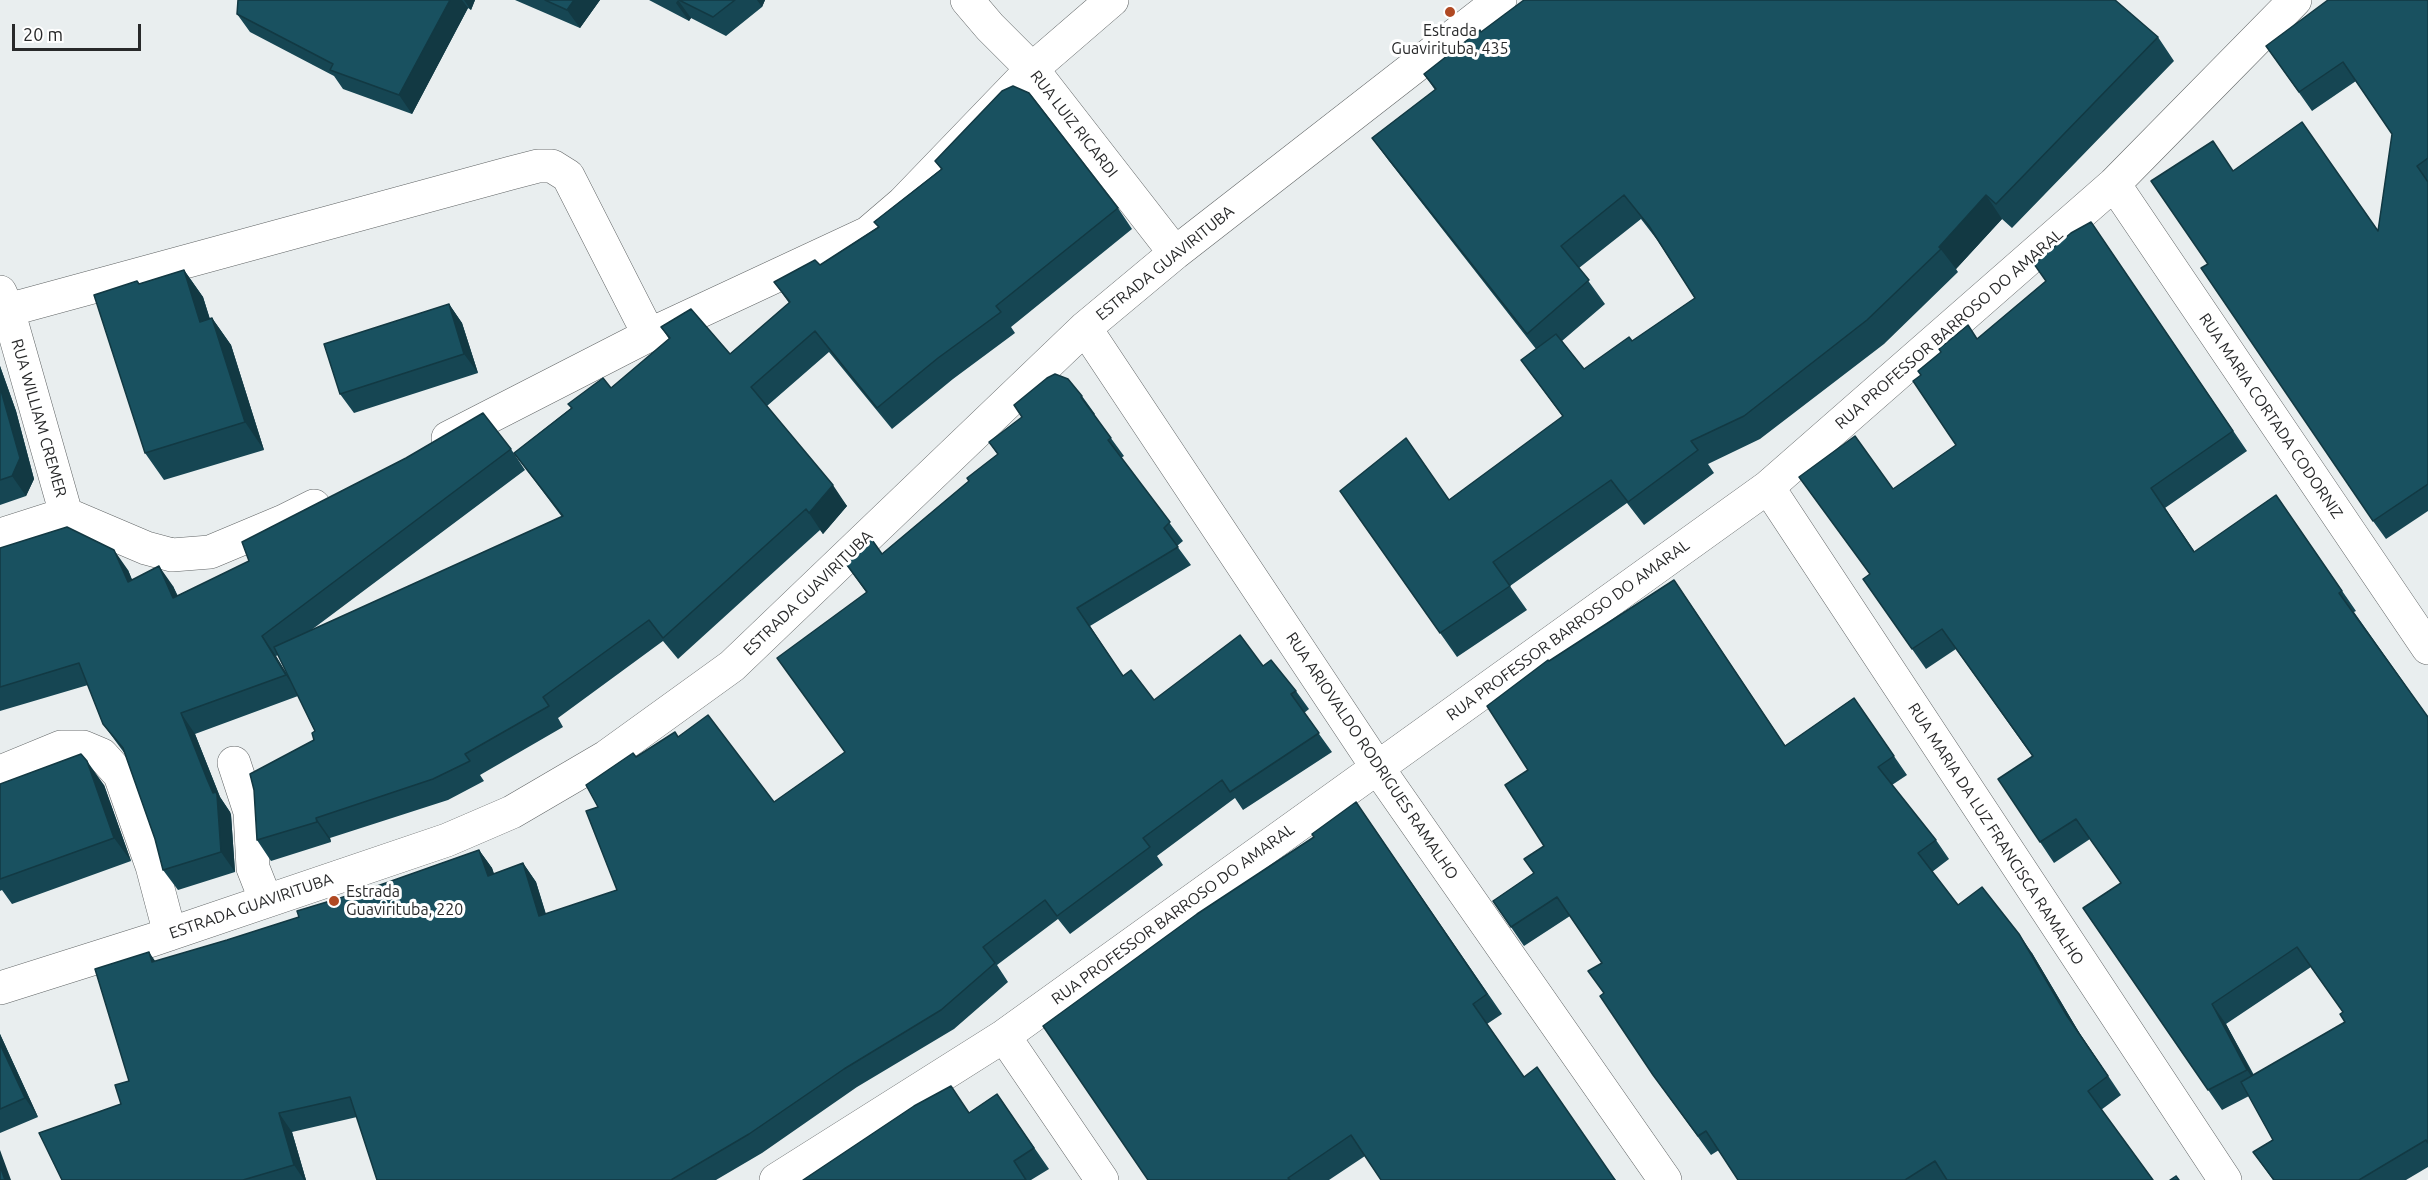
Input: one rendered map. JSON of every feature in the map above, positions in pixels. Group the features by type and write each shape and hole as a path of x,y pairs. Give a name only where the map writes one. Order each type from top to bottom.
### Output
{"street":[{"name":"RUA LUIZ RICARDI","path":"967,0 1032,69 1175,253"},
{"path":"420,452 649,335 868,233 903,203 1032,69 1112,0"},
{"name":"ESTRADA GUAVIRITUBA","path":"0,988 170,934 447,840 512,812 606,757 732,666 1085,328 1175,253 1500,0"},
{"name":"RUA PROFESSOR BARROSO DO AMARAL","path":"776,1180 1004,1036 1768,487 2114,184 2295,0"},
{"path":"4,301 538,166 552,166 568,176 649,335"},
{"name":"RUA MARIA CORTADA CODORNIZ","path":"2114,184 2428,648"},
{"name":"RUA WILLIAM CREMER","path":"0,535 66,514 4,301"},
{"name":"RUA ARIOVALDO RODRIGUES RAMALHO","path":"1085,328 1377,767 1665,1180"},
{"name":"RUA MARIA DA LUZ FRANCISCA RAMALHO","path":"1768,487 2225,1180"},
{"path":"66,514 146,548 172,555 210,552 284,521 336,495"},
{"path":"0,772 61,747 83,747 102,755 120,775 152,866 170,934"},
{"path":"234,763 250,812 253,868 266,901"},
{"path":"1004,1036 1102,1180"}],"building":[{"path":"238,0 450,0 399,95 330,70 333,64 237,14"},
{"path":"545,0 574,0 567,10"},
{"path":"679,0 735,0 713,17"},
{"path":"1524,0 2115,0 2158,37 1996,204 1986,195 1939,247 1941,249 1867,320 1744,416 1691,441 1698,450 1628,502 1611,480 1493,562 1510,586 1440,633 1340,491 1406,438 1449,500 1563,416 1521,360 1556,334 1584,369 1629,337 1632,341 1695,298 1649,226 1624,195 1561,246 1589,280 1527,334 1372,138 1436,89 1424,74 1480,30 1481,32"},
{"path":"2328,0 2428,1 2428,158 2417,166 2428,182 2428,484 2373,521 2201,268 2208,264 2151,181 2213,141 2233,171 2302,122 2378,231 2392,134 2343,62 2299,92 2266,46"},
{"path":"1013,86 1029,93 1118,208 996,306 1001,312 938,358 877,408 815,331 751,387 833,485 809,513 806,509 663,638 649,620 543,697 549,706 465,754 470,761 433,779 316,818 317,822 257,840 254,790 250,774 314,740 312,733 315,731 274,647 563,516 514,453 572,408 568,404 603,378 611,388 670,338 661,327 691,309 730,354 790,302 774,282 815,260 820,265 879,227 874,222 942,169 935,161 1002,91"},
{"path":"2091,222 2233,431 2151,488 2194,552 2276,495 2342,591 2339,593 2428,717 2428,1143 2426,1140 2359,1180 2274,1180 2253,1152 2273,1140 2241,1082 2345,1022 2340,1014 2343,1012 2297,947 2212,1004 2247,1070 2208,1090 2083,908 2121,883 2076,819 2040,842 1998,779 2033,756 1942,629 1912,649 1863,579 1870,574 1799,477 1855,436 1893,489 1956,445 1913,381 1921,375 1918,371 1941,352 1939,349 1968,325 1977,339 2046,281 2034,264 2071,233"},
{"path":"184,270 200,322 212,318 245,422 145,453 94,295 137,281 139,284"},
{"path":"449,304 464,354 340,394 324,344"},
{"path":"1055,374 1068,379 1082,396 1111,438 1108,440 1170,522 1164,528 1178,547 1077,608 1123,676 1131,670 1154,700 1240,635 1263,666 1271,660 1296,691 1291,694 1319,733 1230,792 1222,780 1143,838 1150,847 1057,916 1045,900 983,947 995,963 941,1010 844,1069 749,1134 671,1180 377,1180 350,1097 279,1113 294,1165 243,1180 62,1180 39,1133 121,1104 115,1085 129,1081 95,969 149,952 152,962 227,940 299,917 297,911 363,891 479,850 488,876 523,863 539,916 617,890 586,811 598,807 586,785 633,753 636,757 675,732 678,737 708,715 774,802 845,752 777,658 867,592 841,557 870,537 882,554 969,481 967,478 998,454 989,442 1022,417 1014,405"},
{"path":"0,387 20,458 12,476 0,480"},
{"path":"483,413 511,449 262,636 286,675 181,713 213,793 216,792 217,795 221,852 163,870 155,839 123,748 103,724 79,663 0,687 0,548 67,527 114,550 128,582 159,566 173,598 249,561 242,542 406,458"},
{"path":"1674,580 1785,746 1854,698 1894,756 1878,767 1936,840 1918,853 1958,905 1982,887 2019,934 2067,1016 2108,1076 2088,1091 2153,1180 1947,1180 1935,1161 1905,1180 1738,1180 1706,1131 1698,1136 1653,1075 1600,996 1604,993 1588,971 1602,963 1557,897 1511,927 1493,901 1534,873 1524,859 1544,846 1505,785 1528,770 1487,706 1548,660"},
{"path":"81,754 87,761 114,838 0,879 0,784"},
{"path":"1356,802 1487,994 1473,1004 1524,1077 1537,1067 1615,1180 1381,1180 1351,1135 1288,1178 1290,1180 1148,1180 1043,1026 1197,914 1314,837 1312,834"},
{"path":"0,1044 25,1098 0,1109"},
{"path":"951,1086 969,1113 997,1094 1034,1148 1014,1161 1026,1180 803,1180 914,1106"},
{"path":"0,1166 5,1180 0,1180"}],"place":[{"name":"Estrada Guavirituba, 435","path":"1450,12"},
{"name":"Estrada Guavirituba, 220","path":"334,901"}]}
